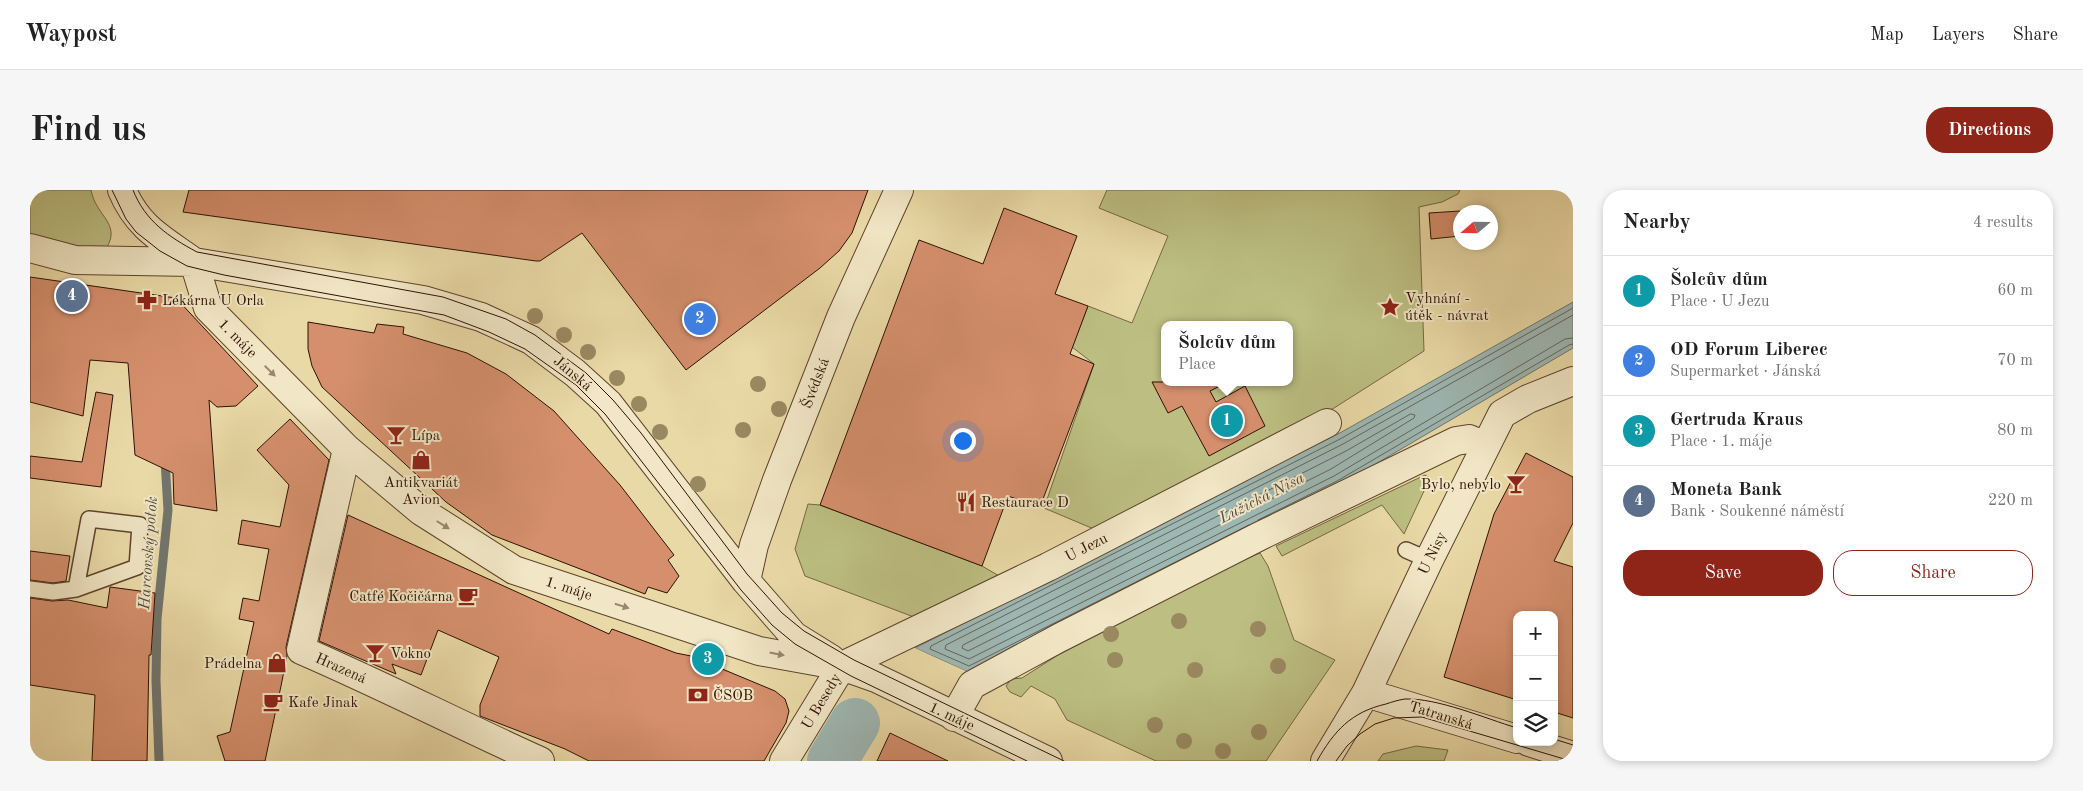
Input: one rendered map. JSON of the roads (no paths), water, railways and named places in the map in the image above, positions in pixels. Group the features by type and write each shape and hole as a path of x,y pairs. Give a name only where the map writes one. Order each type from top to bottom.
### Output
{"street":[{"path":"122,190 131,211 144,226 194,262"},
{"name":"Švédská","path":"746,581 754,545 777,480 837,326 899,190"},
{"name":"Jánská","path":"30,248 75,260 194,262 423,300 481,318 531,340 575,373 608,403 746,581 794,636 842,666"},
{"name":"1. máje","path":"194,262 208,308 347,449 421,511 514,570 759,651 842,666 876,678 1048,761"},
{"name":"U Nisy","path":"1325,761 1366,693 1417,555 1485,446 1502,414 1528,399 1573,381"},
{"name":"U Jezu","path":"842,666 1048,567 1327,423"},
{"path":"954,717 972,686 1059,638 1260,536 1456,441 1469,439 1485,446"},
{"name":"Hrazená","path":"347,449 301,650 368,680 456,724 540,761"},
{"name":"U Besedy","path":"784,761 842,666"},
{"name":"Tatranská","path":"1366,693 1513,737"},
{"path":"1542,746 1573,756"}],"lane":[{"path":"30,589 53,592 76,589 137,567 140,526 89,519 76,589"}],"water":[{"path":"1573,302 1573,348 1340,485 968,672 915,648 1338,434"}],"waterway":[{"name":"Harcovský potok","path":"159,761 156,680 157,619 168,510 165,460"},
{"name":"Lužická Nisa","path":"832,761 855,723"}],"tram line":[{"path":"112,190 126,219 136,232 160,251 187,266 224,275 444,315 489,332 525,349 576,385 605,414 741,590 772,625 795,644 851,676 1027,761"},
{"path":"133,190 144,211 159,227 197,252 443,297 506,319 535,335 586,373 613,400 641,433 747,574 782,613 804,631 854,660 1064,761"},
{"path":"1317,761 1337,732 1353,718 1363,712 1402,699 1446,705 1513,727"},
{"path":"1336,761 1347,746 1375,724 1394,718 1422,717 1571,761"},
{"path":"1558,740 1573,745"}],"place":[{"name":"Moneta Bank","path":"72,296"},
{"name":"Lékárna U Orla","path":"147,300"},
{"name":"Vyhnání - útěk - návrat","path":"1390,307"},
{"name":"OD Forum Liberec","path":"700,319"},
{"name":"Šolcův dům","path":"1227,421"},
{"name":"Lípa","path":"396,435"},
{"name":"Antikvariát Avion","path":"421,460"},
{"name":"Bylo, nebylo","path":"1516,484"},
{"name":"Restaurace D","path":"966,502"},
{"name":"Catfé Kočičárna","path":"468,596"},
{"name":"Vokno","path":"375,653"},
{"name":"Gertruda Kraus","path":"708,659"},
{"name":"Prádelna","path":"277,663"},
{"name":"ČSOB","path":"698,695"},
{"name":"Kafe Jinak","path":"273,702"}]}
